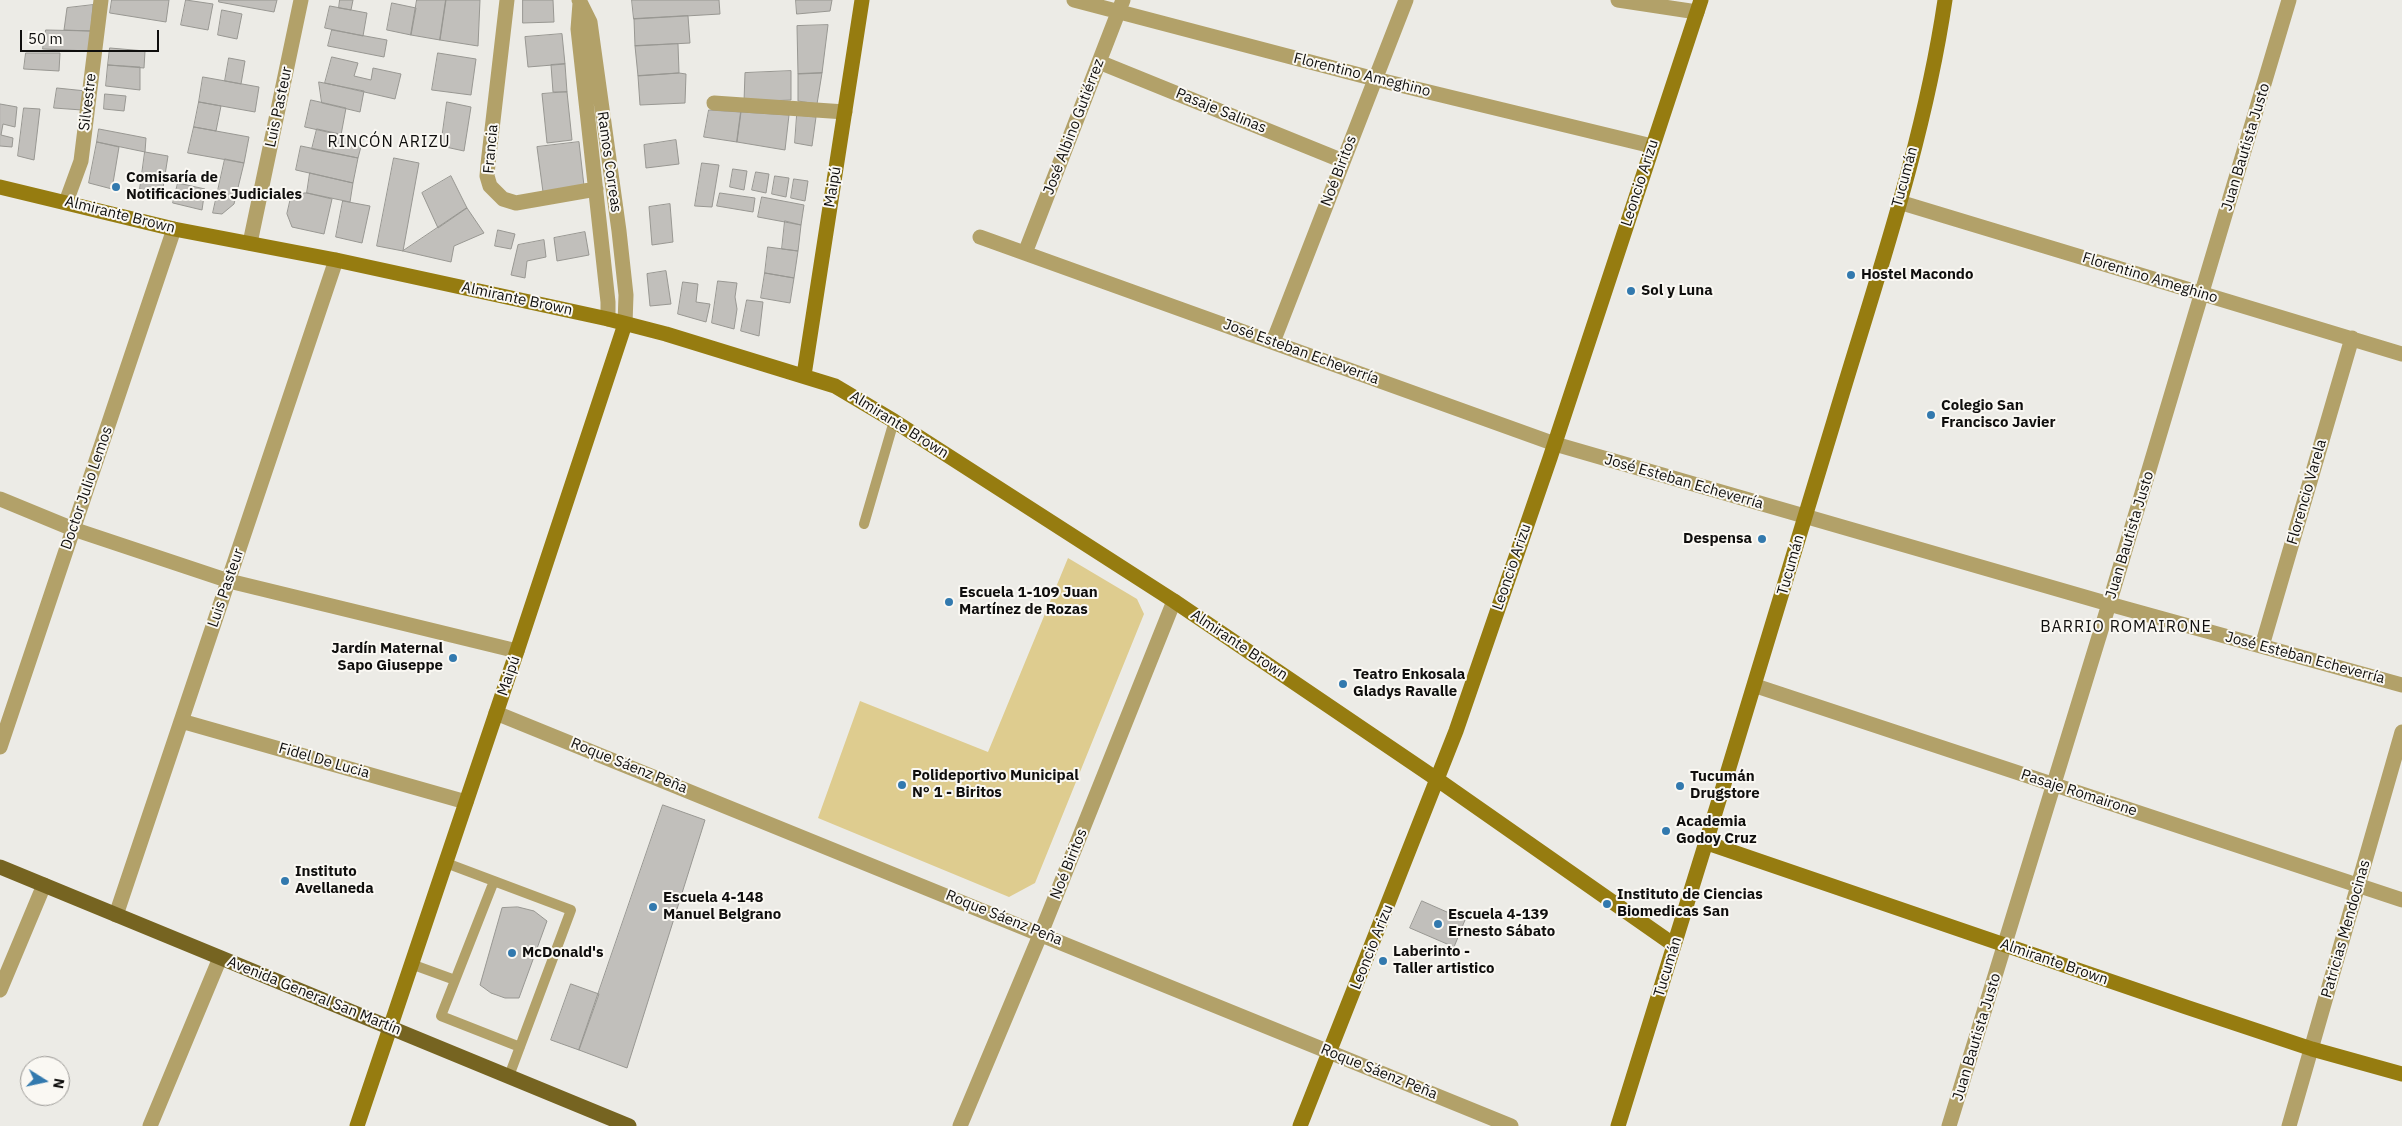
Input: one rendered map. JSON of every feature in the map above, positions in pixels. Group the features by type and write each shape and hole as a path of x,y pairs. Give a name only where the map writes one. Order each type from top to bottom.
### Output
{"main road":[{"name":"Avenida General San Martín","path":"0,867 629,1126"}],"street":[{"name":"Silvestre","path":"66,202 81,161 100,0"},
{"name":"Luis Pasteur","path":"250,243 301,0"},
{"name":"Francia","path":"506,0 488,164 487,176 490,186 503,199 516,203 596,189"},
{"name":"Maipú","path":"804,375 862,0"},
{"name":"Florentino Ameghino","path":"1074,0 1121,6 1375,78 1652,146"},
{"name":"Noé Biritos","path":"1273,342 1406,0"},
{"path":"1618,0 1699,6"},
{"name":"Tucumán","path":"1618,1126 1756,686 1899,202 1926,100 1945,0"},
{"name":"Juan Bautista Justo","path":"1949,1126 2110,604 2289,0"},
{"name":"Ramos Correas","path":"580,2 578,29 608,302 608,319"},
{"name":"Ramos Correas","path":"580,2 590,22 619,231 626,295 625,324"},
{"name":"José Albino Gutiérrez","path":"1025,253 1121,6"},
{"name":"Leoncio Arizu","path":"1300,1126 1438,780 1555,444 1699,6"},
{"name":"Pasaje Salinas","path":"1099,62 1343,161"},
{"path":"714,103 844,112"},
{"name":"Almirante Brown","path":"0,187 174,229 336,260 608,319 666,334 835,386 894,421 1174,601 1438,780 1674,944"},
{"name":"Florentino Ameghino","path":"1899,202 2402,354"},
{"name":"Doctor Julio Lemos","path":"0,747 174,229"},
{"name":"José Esteban Echeverría","path":"980,237 1555,444 1805,518 2402,685"},
{"name":"Luis Pasteur","path":"116,915 336,260"},
{"name":"Maipú","path":"357,1126 517,652 625,324"},
{"name":"Florencio Varela","path":"2262,646 2352,338"},
{"path":"0,499 73,528 229,581 517,652"},
{"name":"Noé Biritos","path":"960,1126 1041,933 1174,601"},
{"name":"Pasaje Romairone","path":"1756,686 2402,900"},
{"name":"Roque Sáenz Peña","path":"496,713 1041,933 1511,1126"},
{"name":"Fidel De Lucia","path":"181,721 466,802"},
{"name":"Patricias Mendocinas","path":"2289,1126 2402,732"},
{"name":"Almirante Brown","path":"1707,843 2312,1049 2402,1074"},
{"path":"0,990 44,885"},
{"path":"150,1126 220,958"}],"lane":[{"path":"864,524 894,421"},
{"path":"446,863 571,910 509,1076"},
{"path":"494,882 441,1016 520,1047"},
{"path":"411,964 455,980"}],"shaded area":[{"path":"1068,558 1137,599 1144,614 1035,883 1009,897 818,818 860,701 988,752"}],"building":[{"path":"112,0 169,0 166,22 110,13"},
{"path":"186,0 213,4 208,30 181,25"},
{"path":"219,0 277,0 274,12 219,2"},
{"path":"340,0 353,0 351,10 339,8"},
{"path":"417,0 446,0 440,40 411,35"},
{"path":"446,0 480,0 478,46 440,40"},
{"path":"523,0 553,0 554,22 523,23"},
{"path":"632,0 719,0 720,14 634,19"},
{"path":"796,0 832,0 830,11 797,14"},
{"path":"392,3 416,8 411,35 387,30"},
{"path":"93,5 91,31 64,30 67,8"},
{"path":"330,6 367,13 363,36 325,28"},
{"path":"222,10 242,14 237,39 218,35"},
{"path":"688,16 690,43 635,46 634,19"},
{"path":"828,25 822,73 798,74 797,26"},
{"path":"46,30 91,31 89,51 43,49"},
{"path":"332,30 387,40 384,57 328,46"},
{"path":"562,34 565,64 528,67 525,37"},
{"path":"678,44 679,73 638,76 635,46"},
{"path":"110,48 145,51 144,68 108,65"},
{"path":"26,53 60,53 59,71 24,69"},
{"path":"438,53 476,59 471,95 432,90"},
{"path":"332,57 358,63 354,76 371,80 373,68 401,74 395,99 325,83"},
{"path":"229,58 245,61 241,84 225,81"},
{"path":"565,64 567,92 553,92 551,65"},
{"path":"108,65 140,67 140,90 106,86"},
{"path":"791,71 791,100 744,102 745,73"},
{"path":"822,73 817,104 798,101 798,74"},
{"path":"686,74 685,103 640,105 638,76"},
{"path":"203,77 259,87 255,112 199,102"},
{"path":"319,82 364,91 360,112 322,103"},
{"path":"57,88 86,91 82,110 54,108"},
{"path":"567,92 572,140 547,143 542,94"},
{"path":"105,94 126,96 124,111 104,109"},
{"path":"311,100 346,108 341,135 305,127"},
{"path":"199,102 221,106 216,131 194,127"},
{"path":"447,102 471,107 464,151 441,146"},
{"path":"0,104 17,107 15,127 3,124 1,135 13,138 12,147 0,146"},
{"path":"24,108 40,109 34,160 18,156"},
{"path":"709,110 741,112 737,142 704,137"},
{"path":"741,112 789,115 785,150 737,142"},
{"path":"797,115 816,117 812,146 795,143"},
{"path":"194,127 249,137 244,163 188,153"},
{"path":"99,129 146,138 145,152 97,142"},
{"path":"317,129 363,139 358,158 312,149"},
{"path":"676,140 679,164 646,168 644,145"},
{"path":"97,142 119,147 112,189 89,183"},
{"path":"579,142 584,186 543,192 537,147"},
{"path":"301,146 358,158 353,183 296,170"},
{"path":"145,152 168,156 162,194 140,189"},
{"path":"394,158 419,163 403,251 377,246"},
{"path":"225,159 244,163 234,204 222,214 213,213"},
{"path":"702,163 719,165 712,207 695,206"},
{"path":"733,169 747,171 744,190 730,187"},
{"path":"756,172 769,174 766,193 752,190"},
{"path":"310,173 353,183 350,202 307,193"},
{"path":"451,176 467,208 438,228 422,193"},
{"path":"775,176 789,178 786,197 772,194"},
{"path":"794,179 808,181 805,201 791,198"},
{"path":"178,183 205,189 202,210 173,203"},
{"path":"292,193 307,193 332,199 324,234 292,227 287,214"},
{"path":"720,193 755,198 753,212 717,206"},
{"path":"762,197 804,205 801,225 758,217"},
{"path":"343,201 370,206 362,243 336,237"},
{"path":"670,204 673,242 652,245 649,207"},
{"path":"467,208 484,233 454,246 451,262 403,251"},
{"path":"785,221 801,225 798,251 782,249"},
{"path":"498,230 515,234 511,249 495,246"},
{"path":"585,232 589,255 557,261 554,238"},
{"path":"544,240 546,257 527,261 525,278 511,275 518,245"},
{"path":"768,247 798,251 794,278 765,273"},
{"path":"666,271 671,304 650,306 647,274"},
{"path":"765,273 794,278 790,303 761,298"},
{"path":"718,281 737,283 735,297 737,309 734,329 712,323"},
{"path":"683,282 698,284 696,302 710,304 706,322 678,314"},
{"path":"747,300 763,302 759,336 741,331"},
{"name":"Escuela 4-148 Manuel Belgrano","path":"663,805 705,820 627,1068 579,1050"},
{"name":"Escuela 4-139 Ernesto Sábato","path":"1422,901 1465,920 1454,947 1410,928"},
{"name":"McDonald's","path":"518,907 534,911 547,921 519,998 505,998 491,993 480,985 502,908"},
{"path":"571,984 599,994 579,1050 551,1040"}],"place":[{"name":"Comisaría de Notificaciones Judiciales","path":"116,187"},
{"name":"Hostel Macondo","path":"1851,275"},
{"name":"Sol y Luna","path":"1631,291"},
{"name":"Colegio San Francisco Javier","path":"1931,415"},
{"name":"Despensa","path":"1762,539"},
{"name":"Escuela 1-109 Juan Martínez de Rozas","path":"949,602"},
{"name":"Jardín Maternal Sapo Giuseppe","path":"453,658"},
{"name":"Teatro Enkosala Gladys Ravalle","path":"1343,684"},
{"name":"Polideportivo Municipal N° 1 - Biritos","path":"902,785"},
{"name":"Tucumán Drugstore","path":"1680,786"},
{"name":"Academia Godoy Cruz","path":"1666,831"},
{"name":"Instituto Avellaneda","path":"285,881"},
{"name":"Instituto de Ciencias Biomedicas San","path":"1607,904"},
{"name":"Escuela 4-148 Manuel Belgrano","path":"653,907"},
{"name":"Escuela 4-139 Ernesto Sábato","path":"1438,924"},
{"name":"McDonald's","path":"512,953"},
{"name":"Laberinto - Taller artistico","path":"1383,961"}],"district":[{"name":"RINCÓN ARIZU","path":"389,142"},
{"name":"BARRIO ROMAIRONE","path":"2126,627"}]}
